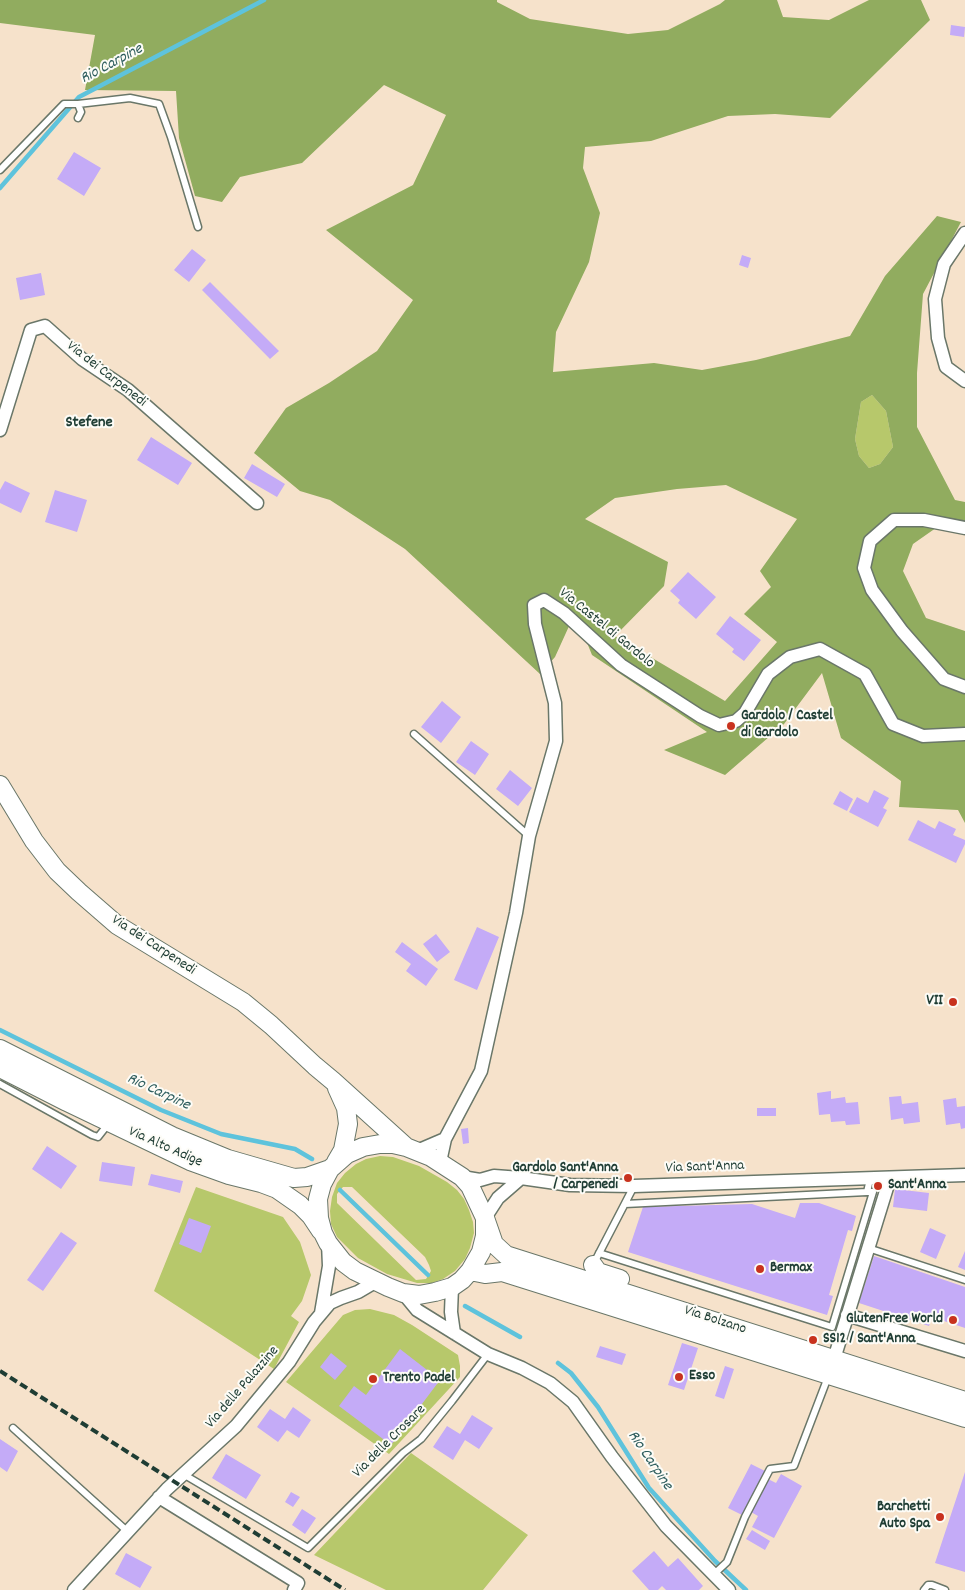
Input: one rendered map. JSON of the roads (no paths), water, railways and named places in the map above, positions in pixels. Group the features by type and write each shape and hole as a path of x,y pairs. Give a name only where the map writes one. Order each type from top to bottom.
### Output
{"main road":[{"name":"Via dei Carpenedi","path":"0,785 34,842 57,871 117,926 243,1002 412,1149"},
{"name":"Via Alto Adige","path":"0,1049 172,1136 228,1159 294,1178 307,1177 332,1166"},
{"name":"Via Alto Adige","path":"0,1068 190,1161 277,1189 300,1205 311,1216 326,1238"},
{"name":"Via dei Carpenedi","path":"332,1166 343,1150 348,1124 346,1108 333,1081"},
{"path":"386,1144 412,1149 440,1162 462,1177 470,1186 485,1218 485,1236 481,1252 470,1271 452,1287 419,1295 403,1293 375,1282 343,1262 326,1238 319,1218 318,1199 322,1184 332,1166 347,1154 363,1146 386,1144"},
{"name":"Via Bolzano","path":"485,1218 494,1244 506,1255 691,1314 961,1418"},
{"path":"596,1259 598,1272 670,1295 691,1314"},
{"name":"Via Bolzano","path":"470,1271 484,1274 502,1272 831,1367 965,1401"}],"street":[{"path":"965,234 944,264 935,299 938,338 946,367 965,381"},
{"name":"Via dei Carpenedi","path":"0,430 31,330 45,326 82,359 128,390 257,503"},
{"path":"965,528 924,520 894,520 870,541 864,568 872,590 902,630 944,679 965,687"},
{"name":"Via Castel di Gardolo","path":"440,1162 445,1139 482,1071 516,913 530,836 556,741 555,703 535,624 534,605 544,600 564,613 621,665 700,716 719,725 736,721 745,713 768,674 790,657 820,649 864,674 893,724 923,736 965,734"},
{"path":"412,1149 445,1139"},
{"name":"Via Sant'Anna","path":"462,1177 480,1180 494,1176 570,1184 634,1186 965,1175"},
{"path":"485,1218 498,1198 521,1178"},
{"path":"831,1367 890,1178"},
{"name":"Via delle Palazzine","path":"321,1313 329,1266 326,1238"},
{"name":"Via delle Palazzine","path":"74,1590 159,1497 236,1426 290,1362 321,1313 330,1303 358,1292 375,1282"},
{"path":"452,1287 451,1312 454,1333"},
{"path":"403,1293 417,1310 488,1354 522,1368 550,1383 574,1402 612,1457 666,1526 715,1573 729,1590"},
{"path":"848,1315 965,1351"},
{"path":"159,1497 298,1583 294,1590"}],"lane":[{"path":"0,170 64,104 130,98 160,104 198,227"},
{"path":"78,104 81,112 78,118"},
{"path":"414,734 530,836"},
{"path":"0,1084 92,1135 98,1137 110,1123"},
{"path":"866,1192 870,1179"},
{"path":"625,1204 873,1192 832,1326 596,1259 634,1186"},
{"path":"868,1248 965,1280"},
{"name":"Via delle Crosare","path":"183,1474 308,1548 402,1453 420,1439 488,1354"},
{"path":"715,1573 727,1562 745,1517 770,1469 794,1466 831,1367"},
{"path":"13,1428 127,1532"},
{"path":"924,1590 932,1585 946,1590"}],"waterway":[{"name":"Rio Carpine","path":"0,188 79,97 264,0"},
{"name":"Rio Carpine","path":"0,1030 161,1110 221,1134 295,1149 312,1159"},
{"name":"Rio Carpine","path":"340,1190 428,1275"},
{"name":"Rio Carpine","path":"465,1306 520,1337"},
{"name":"Rio Carpine","path":"558,1363 571,1373 598,1407 649,1488 715,1561 746,1590"}],"railway":[{"path":"0,1371 345,1590"}],"place":[{"name":"Gardolo / Castel di Gardolo","path":"731,726"},
{"name":"VII","path":"953,1002"},
{"name":"Gardolo Sant'Anna / Carpenedi","path":"628,1178"},
{"name":"Sant'Anna","path":"878,1186"},
{"name":"Bermax","path":"760,1269"},
{"name":"GlutenFree World","path":"953,1320"},
{"name":"SS12 / Sant'Anna","path":"813,1340"},
{"name":"Esso","path":"679,1377"},
{"name":"Trento Padel","path":"373,1379"},
{"name":"Barchetti Auto Spa","path":"940,1517"}],"district":[{"name":"Stefene","path":"89,424"}]}
